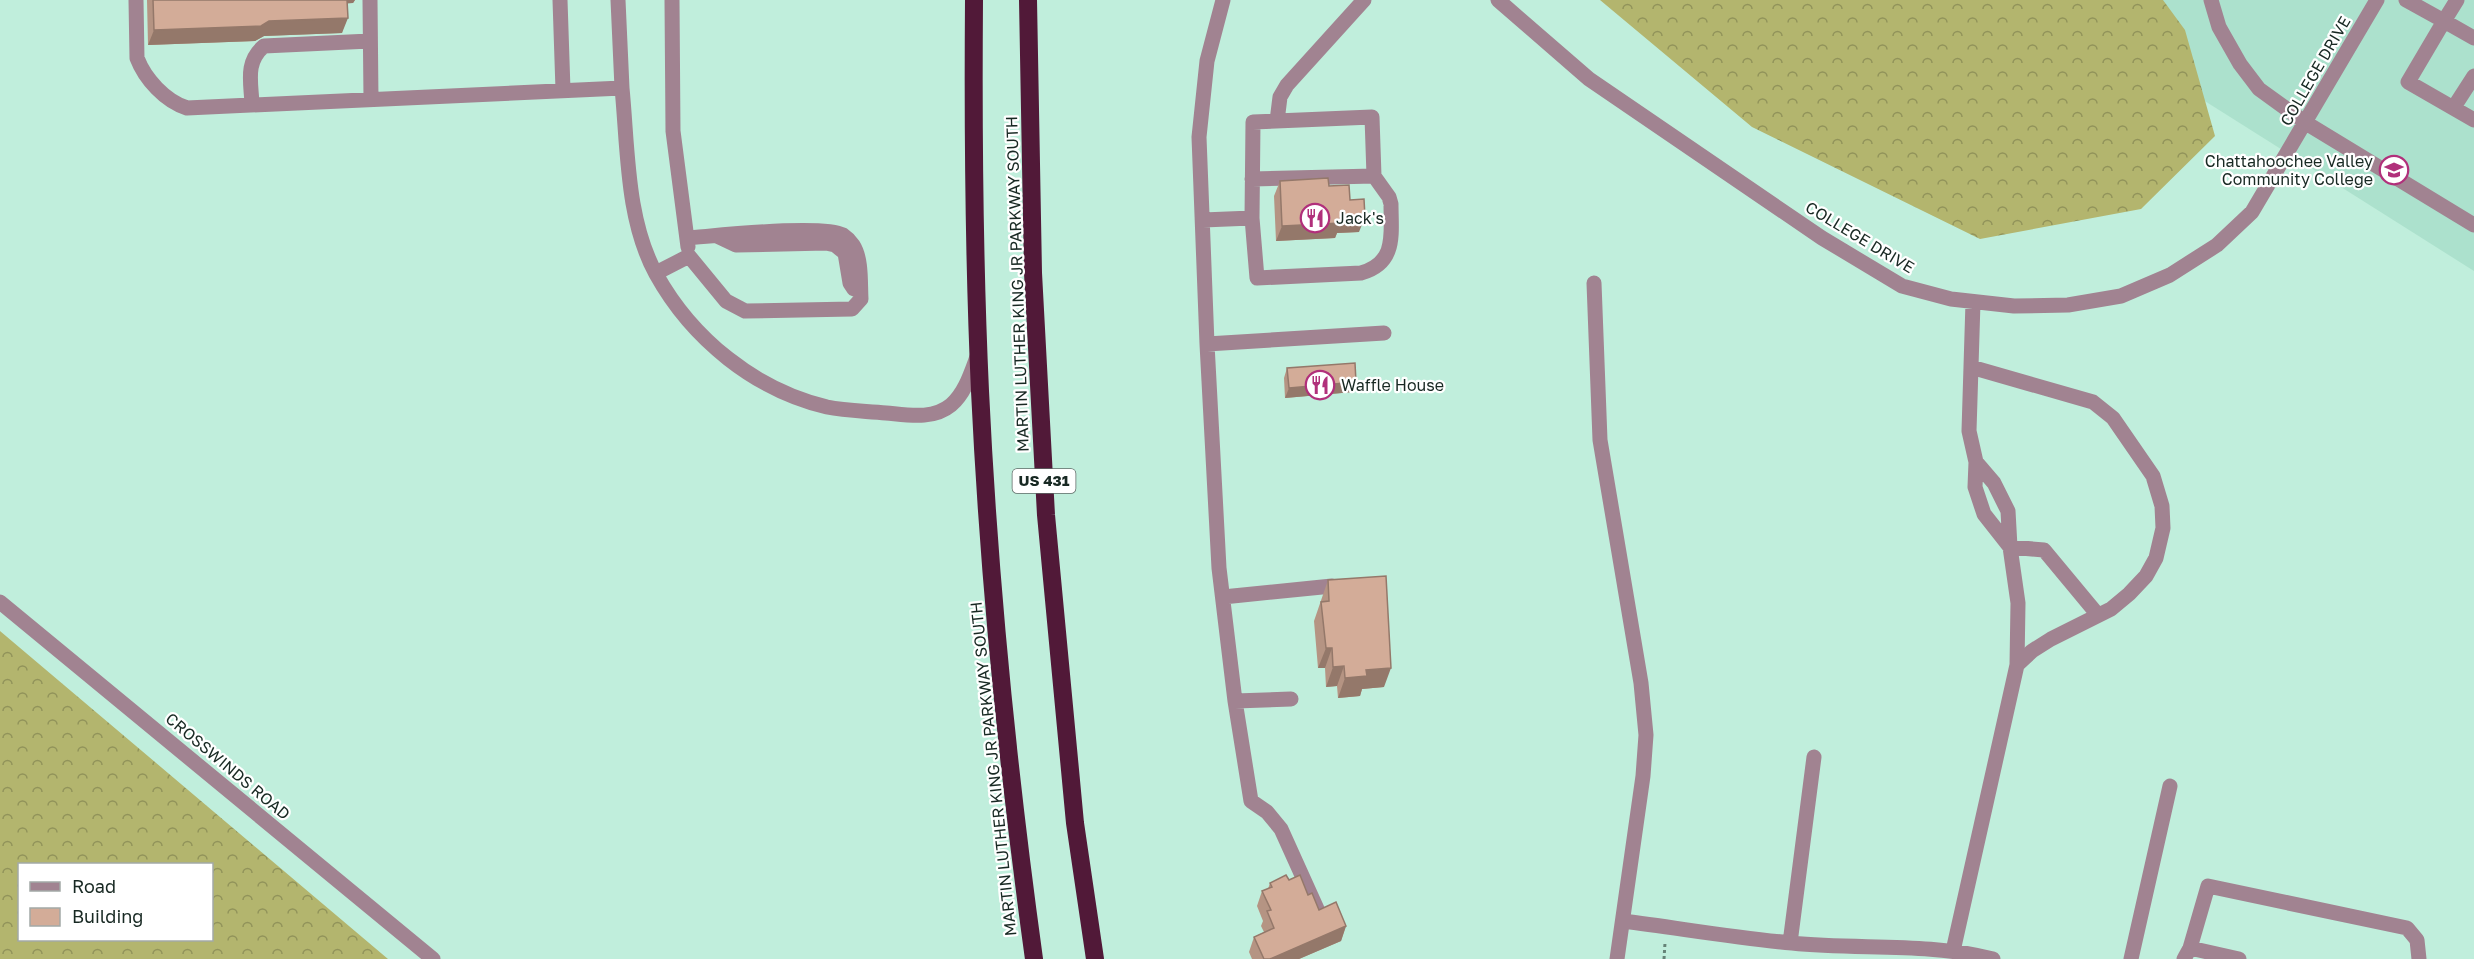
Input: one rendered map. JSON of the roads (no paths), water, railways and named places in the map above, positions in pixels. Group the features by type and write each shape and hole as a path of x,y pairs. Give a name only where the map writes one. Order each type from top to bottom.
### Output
{"highway":[{"name":"MARTIN LUTHER KING JR PARKWAY SOUTH","path":"974,0 978,354 993,589 1005,723 1016,832 1034,959"},
{"name":"MARTIN LUTHER KING JR PARKWAY SOUTH","path":"1028,0 1033,273 1046,515 1075,823 1095,959"}],"street":[{"path":"136,0 137,58 147,76 170,100 187,108 622,88"},
{"path":"370,0 371,99"},
{"path":"560,0 563,90"},
{"path":"618,0 622,88 635,217 656,273 687,321 738,367 789,396 829,408 925,416 951,405 966,386 978,354"},
{"path":"672,0 673,131 688,256 726,302 745,311 852,309 861,299 850,283 845,253 835,245 826,243 736,245 716,236 687,238"},
{"path":"1223,0 1207,61 1199,137 1207,344 1222,597 1251,801 1267,812 1281,829 1318,911"},
{"path":"1277,122 1280,97 1287,86 1364,0"},
{"name":"COLLEGE DRIVE","path":"1498,0 1588,79 1822,237 1902,286 1951,299 2014,306 2068,305 2121,296 2170,275 2217,245 2252,212 2377,0"},
{"path":"2211,0 2218,27 2240,64 2259,89 2306,123 2474,225"},
{"path":"2406,0 2474,38"},
{"path":"2457,0 2408,82 2474,120"},
{"path":"252,104 250,66 255,55 264,46 370,41"},
{"path":"2454,107 2474,76"},
{"path":"1372,117 1374,176 1389,197 1391,204 1391,244 1386,256 1368,271 1257,278 1252,218 1253,122 1277,122 1372,117"},
{"path":"1252,179 1374,176"},
{"path":"1203,220 1252,218"},
{"path":"656,273 688,256"},
{"path":"1594,283 1600,440 1641,684 1646,735 1643,776 1617,959"},
{"path":"1973,302 1969,431 1976,462 1975,487 1984,514 2010,547 2044,550 2098,615"},
{"path":"1207,344 1384,333"},
{"path":"1971,367 2093,402 2113,418 2153,476 2162,506 2163,528 2156,558 2146,576 2129,594 2098,615 2032,651 2017,665"},
{"path":"1953,951 2017,665 2018,603 2010,547 2008,511 1994,483 1976,462"},
{"path":"1222,597 1332,586"},
{"name":"CROSSWINDS ROAD","path":"0,602 433,959"},
{"path":"1235,701 1291,699"},
{"path":"1790,943 1814,757"},
{"path":"2131,959 2170,786"},
{"path":"2239,959 2187,954 2208,886 2407,928 2416,940 2419,959"},
{"path":"1623,921 1790,943 1904,946 1953,951 1993,959"}],"place":[{"name":"Chattahoochee Valley Community College","path":"2394,170"},
{"name":"Jack's","path":"1315,218"},
{"name":"Waffle House","path":"1320,385"}]}
